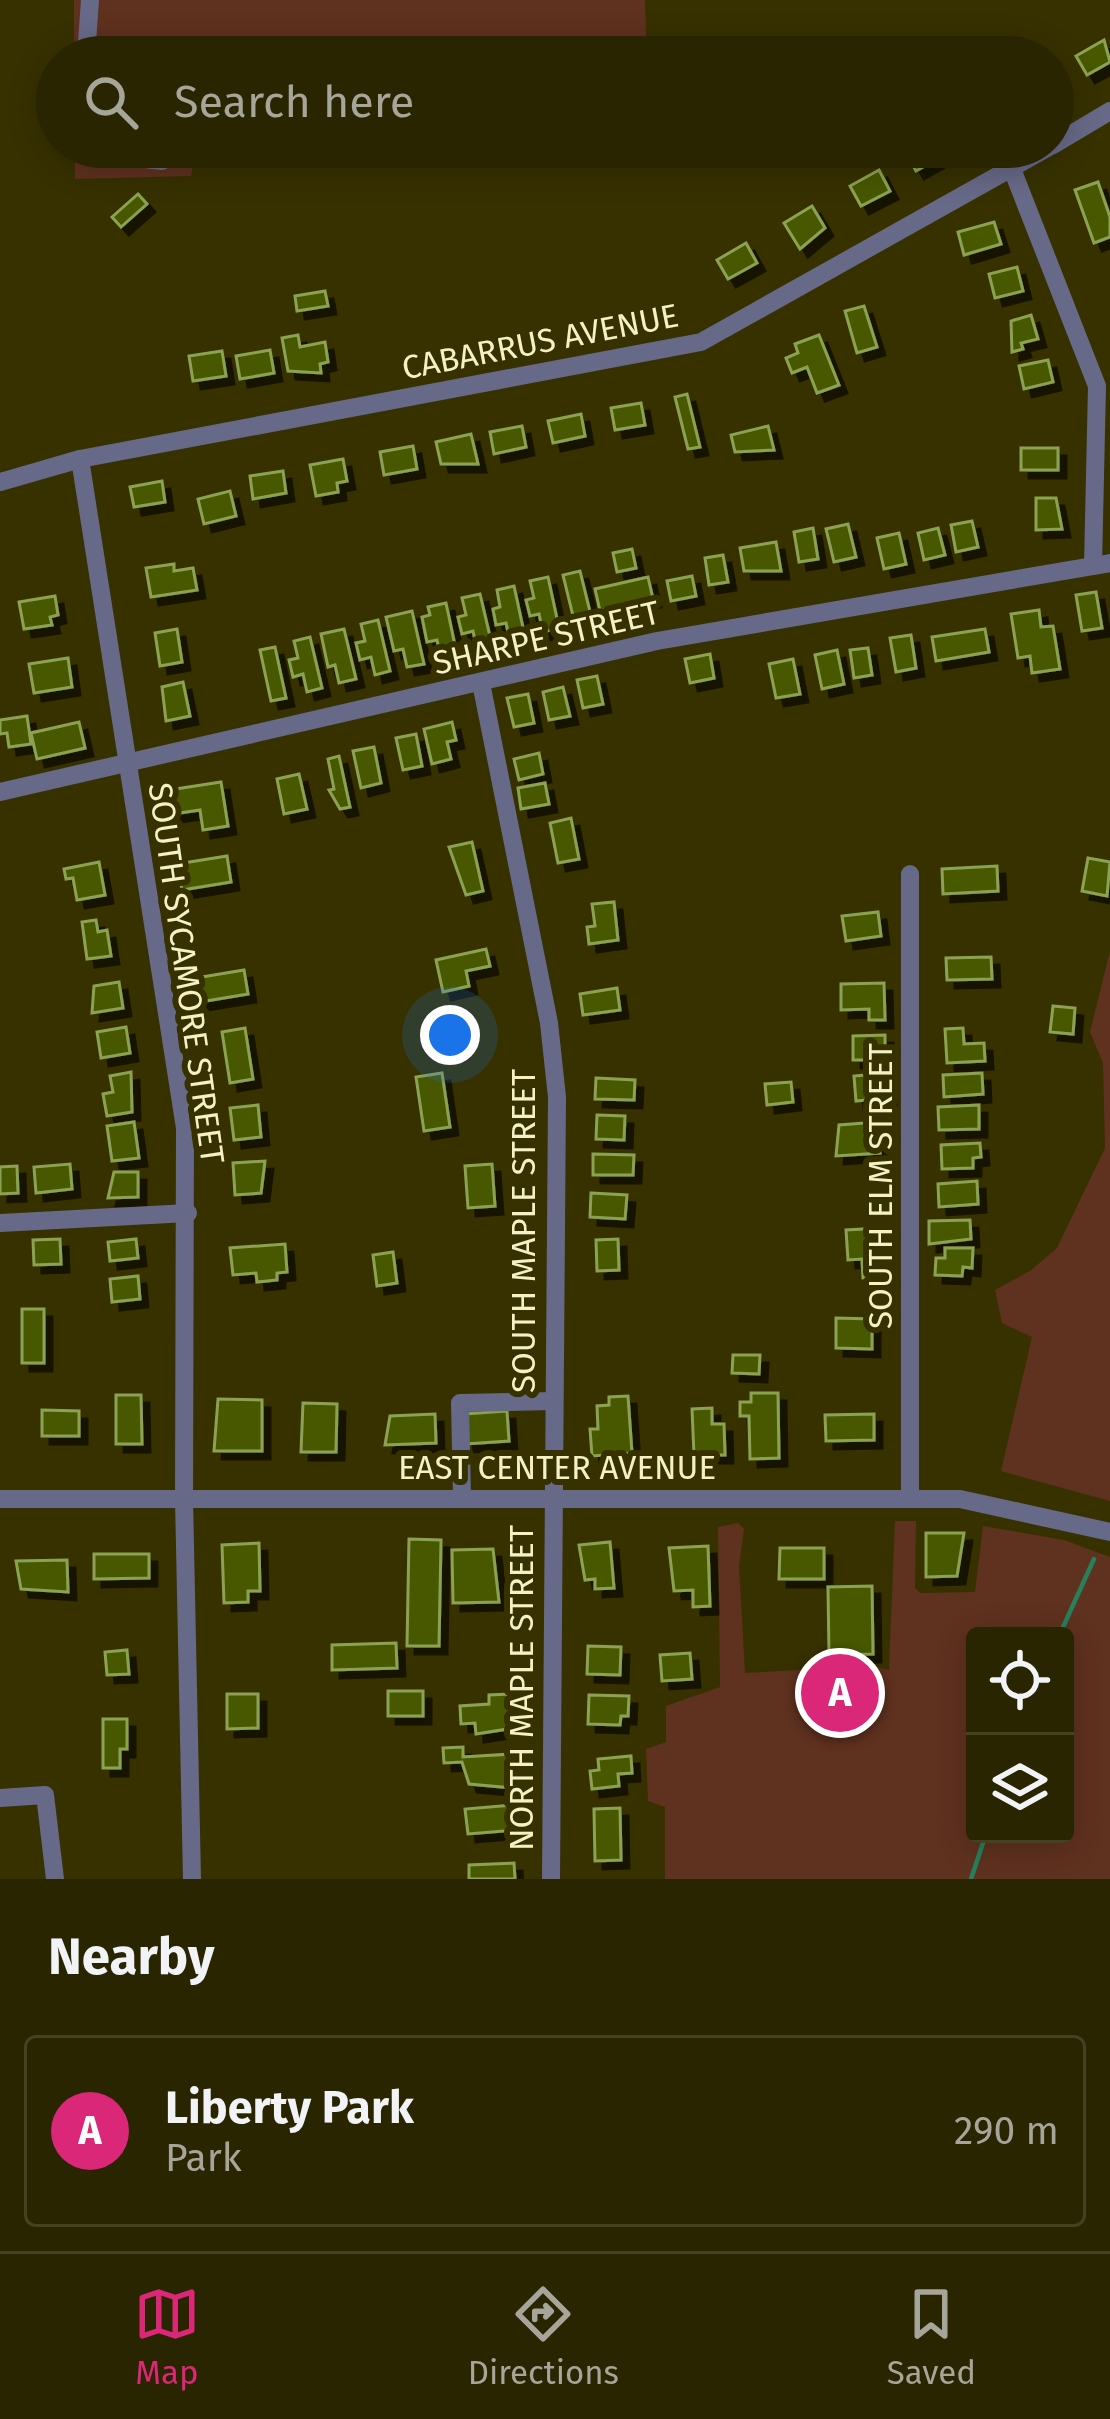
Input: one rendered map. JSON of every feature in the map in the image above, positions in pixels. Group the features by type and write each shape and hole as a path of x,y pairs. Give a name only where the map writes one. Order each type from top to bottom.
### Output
{"street":[{"path":"87,36 90,0"},
{"name":"CABARRUS AVENUE","path":"1074,132 1110,111"},
{"path":"1012,169 1097,386 1101,565"},
{"name":"CABARRUS AVENUE","path":"0,482 80,459 701,342 1012,169"},
{"name":"SOUTH SYCAMORE STREET","path":"80,459 184,1128 188,1213 184,1499 192,1879"},
{"name":"SHARPE STREET","path":"0,792 697,633 1101,565"},
{"name":"SOUTH MAPLE STREET","path":"481,683 549,1023 558,1153 551,1497"},
{"name":"SOUTH ELM STREET","path":"910,874 910,1498"},
{"path":"0,1223 188,1213"},
{"path":"463,1497 460,1403 553,1401"},
{"name":"NORTH MAPLE STREET","path":"551,1497 551,1879"},
{"name":"EAST CENTER AVENUE","path":"0,1499 910,1498 1015,1507 1110,1532"},
{"path":"0,1798 45,1795 55,1879"}],"shaded area":[{"path":"74,0 645,0 646,36 74,36"},
{"path":"75,168 192,168 191,176 75,179"},
{"path":"1110,951 1110,1501 1001,1471 1032,1337 1002,1323 995,1290 1030,1271 1057,1248 1105,1148 1103,1063 1090,1032"},
{"path":"895,1521 916,1521 915,1588 921,1593 975,1592 983,1526 1064,1540 1110,1557 1110,1879 665,1879 665,1807 648,1801 646,1749 666,1742 666,1706 720,1687 718,1527 738,1523 744,1529 739,1566 745,1673 874,1666 889,1670"}],"building":[{"path":"1104,40 1110,62 1087,75 1076,56"},
{"path":"879,170 890,191 861,206 850,186"},
{"path":"1098,182 1110,217 1110,237 1094,243 1075,190"},
{"path":"138,194 147,204 121,227 112,217"},
{"path":"812,206 825,228 800,249 784,223"},
{"path":"994,222 1001,244 964,255 958,232"},
{"path":"746,243 757,263 728,279 717,260"},
{"path":"1017,267 1023,291 995,298 989,274"},
{"path":"325,291 328,306 297,311 295,296"},
{"path":"864,306 877,347 857,353 845,311"},
{"path":"1031,315 1038,339 1021,343 1023,349 1012,352 1011,321"},
{"path":"298,335 300,347 325,342 328,362 320,364 321,373 288,371 282,338"},
{"path":"819,335 839,385 817,393 807,367 792,373 786,358 798,353 795,344"},
{"path":"270,350 274,373 240,379 236,356"},
{"path":"222,351 226,376 193,381 189,356"},
{"path":"1048,360 1053,382 1024,389 1019,366"},
{"path":"687,394 700,447 688,449 675,397"},
{"path":"641,403 645,425 615,430 611,408"},
{"path":"581,414 585,436 553,443 548,421"},
{"path":"522,426 526,447 494,454 490,432"},
{"path":"768,426 774,450 735,452 731,435"},
{"path":"471,434 478,464 441,464 436,442"},
{"path":"413,446 417,469 384,475 380,452"},
{"path":"1021,448 1058,448 1058,470 1021,470"},
{"path":"343,459 347,481 337,483 338,492 316,496 310,465"},
{"path":"283,471 286,493 253,499 250,476"},
{"path":"162,481 165,502 134,507 130,487"},
{"path":"230,491 236,516 204,524 198,499"},
{"path":"1036,498 1056,498 1062,529 1036,530"},
{"path":"972,521 978,547 956,552 951,525"},
{"path":"848,524 856,557 834,562 826,529"},
{"path":"813,528 818,559 799,562 794,532"},
{"path":"938,528 945,555 924,560 918,533"},
{"path":"899,533 906,564 884,569 877,538"},
{"path":"776,542 781,571 744,571 740,548"},
{"path":"632,549 636,568 617,572 613,553"},
{"path":"723,555 728,582 709,585 705,558"},
{"path":"174,564 174,571 193,568 197,590 151,597 146,568"},
{"path":"580,571 592,620 575,624 563,575"},
{"path":"692,576 696,596 671,601 667,581"},
{"path":"548,577 559,628 543,632 539,614 530,616 526,600 534,598 530,581"},
{"path":"648,577 653,599 639,602 641,610 628,613 626,605 600,611 595,589"},
{"path":"514,586 525,637 510,641 506,623 496,625 493,609 500,607 497,590"},
{"path":"1096,592 1102,628 1082,631 1076,595"},
{"path":"480,594 492,645 477,649 473,631 462,634 458,617 466,615 462,598"},
{"path":"55,596 58,615 50,617 52,625 24,629 19,602"},
{"path":"446,603 457,655 441,658 437,640 427,642 422,617 430,615 428,607"},
{"path":"1039,610 1041,627 1053,626 1060,669 1032,673 1030,656 1018,658 1011,614"},
{"path":"412,611 424,664 407,667 403,649 394,651 386,617"},
{"path":"378,620 390,671 375,675 371,657 360,660 356,643 365,641 361,624"},
{"path":"177,629 182,662 160,666 155,633"},
{"path":"344,629 356,679 339,683 335,665 328,667 321,634"},
{"path":"985,629 989,652 936,661 932,637"},
{"path":"911,635 916,668 896,672 890,638"},
{"path":"310,637 322,688 307,692 303,674 293,677 289,660 298,658 294,641"},
{"path":"275,647 286,698 271,701 260,650"},
{"path":"868,648 872,675 854,678 850,650"},
{"path":"837,650 844,684 822,689 815,655"},
{"path":"710,654 714,678 690,683 685,659"},
{"path":"68,658 72,687 34,693 29,664"},
{"path":"793,659 800,694 776,698 769,664"},
{"path":"597,676 603,704 583,708 577,680"},
{"path":"183,682 190,716 166,721 162,687"},
{"path":"563,687 570,716 549,720 543,692"},
{"path":"528,694 534,723 514,727 507,698"},
{"path":"27,716 31,744 9,747 7,733 0,734 0,720"},
{"path":"79,722 85,748 37,759 31,733"},
{"path":"452,722 456,740 447,742 451,759 432,764 424,729"},
{"path":"416,734 422,766 403,770 396,738"},
{"path":"374,747 381,783 361,788 353,751"},
{"path":"539,753 543,774 519,780 514,759"},
{"path":"339,756 350,807 340,809 329,790 334,789 328,759"},
{"path":"299,774 307,809 284,814 277,779"},
{"path":"221,782 228,826 203,830 200,810 173,814 169,790"},
{"path":"545,783 549,804 521,809 518,788"},
{"path":"571,818 579,859 558,863 550,823"},
{"path":"472,842 483,891 466,895 449,847"},
{"path":"227,856 231,882 182,890 177,864"},
{"path":"1088,858 1110,862 1107,896 1082,891"},
{"path":"99,862 105,895 77,900 73,878 66,879 64,869"},
{"path":"997,866 998,891 943,894 942,869"},
{"path":"614,902 618,940 589,944 587,927 595,926 592,904"},
{"path":"878,912 881,936 846,941 842,916"},
{"path":"96,920 98,932 107,930 111,956 87,959 82,922"},
{"path":"486,949 490,966 466,971 469,986 443,992 436,960"},
{"path":"991,957 992,979 947,980 946,958"},
{"path":"244,970 248,994 200,1002 196,978"},
{"path":"119,982 123,1008 92,1013 94,986"},
{"path":"884,983 885,1020 869,1020 869,1009 841,1010 841,984"},
{"path":"617,988 620,1010 583,1015 580,994"},
{"path":"1053,1006 1075,1008 1073,1034 1050,1032"},
{"path":"126,1027 130,1053 101,1058 97,1032"},
{"path":"245,1028 253,1079 230,1083 222,1032"},
{"path":"963,1028 964,1044 984,1043 985,1061 947,1063 945,1029"},
{"path":"885,1035 885,1060 853,1060 853,1036"},
{"path":"131,1072 132,1112 107,1116 103,1094 113,1092 110,1076"},
{"path":"442,1073 450,1127 424,1131 416,1077"},
{"path":"886,1073 888,1098 856,1101 854,1076"},
{"path":"982,1073 983,1094 944,1097 943,1075"},
{"path":"596,1078 635,1080 634,1100 595,1099"},
{"path":"791,1082 793,1102 767,1105 765,1084"},
{"path":"258,1105 261,1137 234,1140 230,1108"},
{"path":"979,1105 979,1129 939,1130 938,1107"},
{"path":"597,1115 625,1116 624,1140 596,1139"},
{"path":"134,1122 139,1158 112,1161 107,1126"},
{"path":"877,1122 880,1153 836,1156 839,1125"},
{"path":"980,1143 981,1157 973,1158 973,1168 942,1169 941,1145"},
{"path":"593,1154 634,1155 633,1175 593,1175"},
{"path":"265,1161 261,1193 235,1195 233,1163"},
{"path":"70,1164 72,1189 36,1193 34,1167"},
{"path":"492,1164 495,1206 468,1208 465,1166"},
{"path":"17,1166 18,1193 0,1194 0,1167"},
{"path":"114,1172 138,1172 138,1197 108,1198"},
{"path":"977,1181 978,1204 939,1207 938,1184"},
{"path":"591,1193 627,1195 625,1219 590,1217"},
{"path":"970,1220 971,1239 929,1244 929,1221"},
{"path":"880,1228 882,1277 863,1278 862,1259 848,1260 846,1230"},
{"path":"60,1239 61,1264 34,1265 33,1240"},
{"path":"136,1239 138,1258 110,1261 108,1242"},
{"path":"618,1239 619,1270 597,1271 596,1240"},
{"path":"285,1244 287,1272 277,1273 277,1280 257,1282 256,1273 233,1275 230,1248"},
{"path":"945,1248 973,1248 972,1268 963,1267 962,1276 935,1275 936,1258 945,1258"},
{"path":"393,1252 397,1283 377,1286 373,1255"},
{"path":"138,1276 140,1299 112,1302 110,1279"},
{"path":"22,1309 44,1309 44,1363 22,1363"},
{"path":"836,1318 872,1319 872,1349 836,1348"},
{"path":"733,1355 760,1355 759,1374 732,1373"},
{"path":"751,1393 778,1393 779,1458 750,1459 749,1416 740,1416 740,1402 751,1402"},
{"path":"116,1395 141,1395 142,1444 116,1444"},
{"path":"628,1396 632,1453 592,1456 590,1429 598,1429 597,1406 609,1405 609,1397"},
{"path":"218,1399 262,1400 262,1451 214,1451"},
{"path":"303,1403 337,1404 336,1452 301,1452"},
{"path":"712,1408 712,1424 724,1424 725,1455 694,1455 692,1409"},
{"path":"42,1410 79,1411 79,1436 42,1436"},
{"path":"507,1411 509,1441 466,1444 464,1414"},
{"path":"435,1414 436,1443 385,1445 390,1416"},
{"path":"874,1414 874,1440 826,1441 825,1415"},
{"path":"926,1533 964,1533 957,1576 926,1577"},
{"path":"409,1539 441,1540 439,1646 407,1646"},
{"path":"610,1542 614,1588 595,1589 595,1579 585,1580 579,1545"},
{"path":"259,1543 260,1591 248,1591 248,1602 224,1603 222,1545"},
{"path":"708,1546 710,1606 693,1607 693,1590 674,1591 669,1548"},
{"path":"780,1548 824,1548 824,1579 779,1579"},
{"path":"493,1549 499,1602 453,1603 452,1550"},
{"path":"94,1554 149,1554 149,1578 94,1579"},
{"path":"67,1560 68,1592 21,1589 16,1561"},
{"path":"872,1586 873,1654 829,1655 828,1587"},
{"path":"396,1643 397,1668 332,1670 332,1645"},
{"path":"588,1646 621,1647 620,1675 587,1674"},
{"path":"127,1650 129,1674 107,1675 105,1652"},
{"path":"690,1653 692,1679 662,1681 660,1655"},
{"path":"388,1691 423,1691 423,1716 388,1716"},
{"path":"227,1694 258,1694 258,1728 227,1729"},
{"path":"512,1694 514,1728 476,1734 475,1723 461,1724 460,1706 489,1704 489,1695"},
{"path":"589,1695 629,1696 628,1716 621,1716 620,1725 588,1724"},
{"path":"103,1719 127,1719 127,1749 120,1749 120,1768 103,1768"},
{"path":"463,1747 463,1757 512,1754 514,1788 469,1784 462,1762 444,1763 443,1748"},
{"path":"631,1756 632,1773 618,1774 619,1786 592,1789 590,1771 599,1770 598,1759"},
{"path":"514,1805 516,1830 468,1834 465,1809"},
{"path":"620,1808 621,1860 595,1861 594,1809"},
{"path":"514,1863 515,1879 469,1879 469,1865"}],"waterway":[{"path":"1063,1627 1094,1559"},
{"path":"971,1879 983,1843"}],"place":[{"name":"Liberty Park","path":"840,1693"}]}
